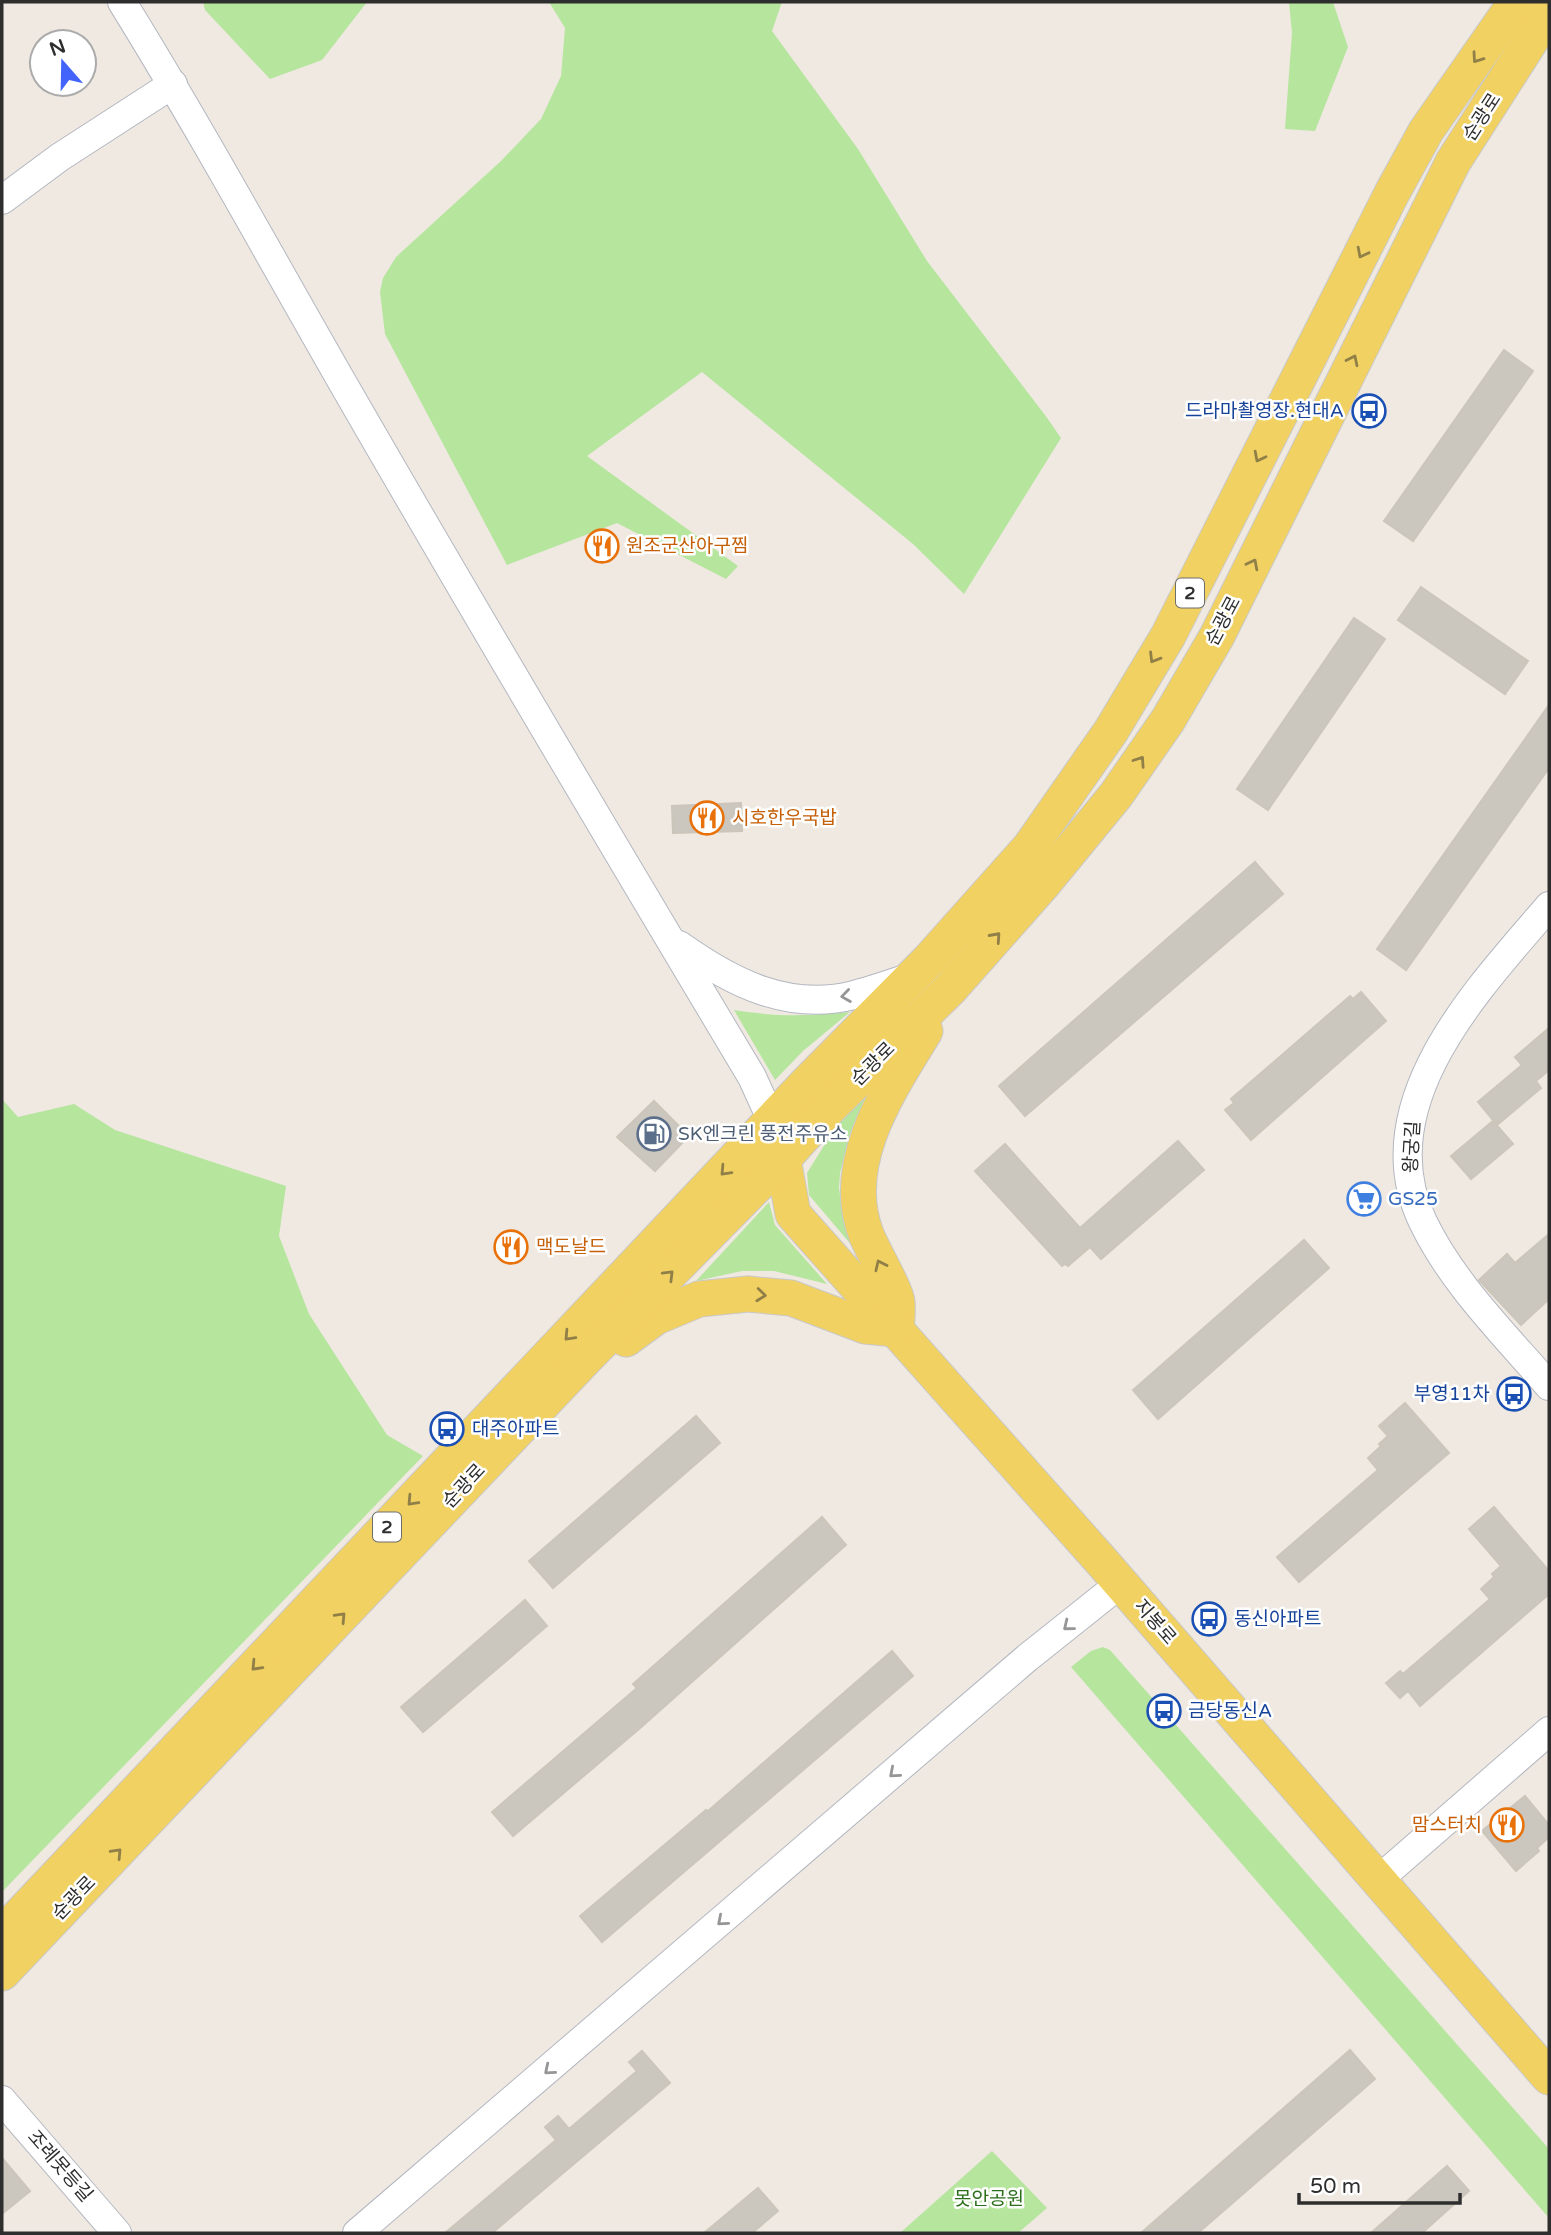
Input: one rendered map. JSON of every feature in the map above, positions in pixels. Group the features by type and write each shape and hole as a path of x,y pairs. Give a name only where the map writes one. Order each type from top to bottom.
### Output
{"main road":[{"name":"순광로","path":"2,1934 911,977 1030,847 1111,731 1168,636 1426,131 1516,2"},
{"name":"순광로","path":"2,1973 586,1358 783,1159 830,1107 951,988 1043,884 1108,805 1168,720 1217,636 1453,162 1549,12"},
{"path":"586,1358 618,1345 656,1317 699,1299 748,1294 791,1298 865,1326 896,1329 897,1300 865,1232 860,1204 860,1159 877,1116 951,988"},
{"name":"지봉로","path":"783,1159 793,1214 1121,1583 1549,2077"}],"street":[{"path":"122,2 173,84 484,626 752,1077 772,1121 783,1159"},
{"path":"2,200 60,157 173,84"},
{"name":"왕궁길","path":"1549,906 1474,994 1429,1068 1414,1108 1407,1166 1422,1220 1443,1256 1469,1293 1549,1386"},
{"path":"668,937 716,971 767,993 803,1000 852,996 911,977"},
{"path":"357,2233 1027,1658 1121,1583"},
{"path":"1378,1880 1549,1731"},
{"name":"조례못등길","path":"2,2100 117,2233"}],"green space":[{"path":"203,2 367,2 322,60 270,79 205,10"},
{"path":"549,2 782,2 772,31 858,149 927,261 1061,438 964,594 913,544 702,372 587,456 738,566 726,579 617,523 507,565 385,334 380,292 383,278 396,257 501,161 541,119 561,76 565,28"},
{"path":"1289,2 1333,2 1348,47 1315,131 1285,129 1292,33"},
{"path":"734,1010 792,1015 850,1012 803,1051 775,1080"},
{"path":"867,1094 850,1134 839,1188 844,1224 859,1254 809,1195 807,1173 835,1128"},
{"path":"2,1099 18,1117 74,1104 115,1130 286,1186 279,1236 309,1314 387,1435 423,1456 2,1892"},
{"path":"769,1202 775,1225 827,1284 774,1271 742,1271 696,1281"},
{"path":"1103,1647 1110,1650 1549,2149 1549,2218 1071,1667 1091,1651"},
{"name":"못안공원","path":"992,2151 1047,2208 1018,2233 900,2233"}],"building":[{"path":"1504,350 1533,371 1413,541 1384,521"},
{"path":"1421,587 1528,661 1505,694 1398,620"},
{"path":"1354,618 1385,639 1268,810 1237,789"},
{"path":"1549,705 1549,768 1406,970 1377,949"},
{"name":"시호한우국밥","path":"741,803 742,831 673,833 672,806"},
{"path":"1255,862 1283,894 1025,1116 999,1086"},
{"path":"1361,992 1386,1021 1251,1140 1225,1110 1234,1103 1231,1099 1350,996 1353,999"},
{"path":"1549,1028 1549,1070 1536,1081 1541,1088 1497,1125 1478,1102 1522,1065 1515,1057"},
{"path":"654,1101 689,1136 655,1171 617,1137"},
{"path":"1493,1121 1513,1144 1471,1179 1451,1156"},
{"path":"1178,1141 1204,1170 1101,1259 1090,1247 1068,1266 1062,1266 975,1171 1005,1144 1080,1228"},
{"path":"1549,1234 1549,1299 1521,1325 1479,1280 1507,1254 1515,1263"},
{"path":"1304,1240 1329,1268 1158,1419 1133,1390"},
{"path":"1405,1403 1449,1453 1299,1582 1277,1557 1378,1470 1368,1458 1388,1436 1379,1426"},
{"path":"696,1416 720,1443 553,1588 529,1561"},
{"path":"1494,1507 1549,1571 1549,1594 1420,1706 1408,1691 1400,1698 1386,1683 1400,1671 1403,1674 1490,1599 1481,1589 1501,1566 1469,1529"},
{"path":"822,1517 846,1545 639,1729 513,1836 492,1812 637,1688 633,1684"},
{"path":"525,1600 547,1626 423,1732 401,1707"},
{"path":"892,1651 913,1676 602,1942 580,1916 708,1811"},
{"path":"1525,1796 1549,1825 1549,1837 1537,1848 1539,1851 1516,1871 1482,1831"},
{"path":"1350,2050 1375,2079 1198,2233 1141,2233"},
{"path":"642,2051 670,2083 492,2233 445,2233 556,2140 545,2127 558,2116 569,2129 637,2071 629,2062"},
{"path":"2,2158 30,2191 2,2214"},
{"path":"1447,2166 1469,2191 1422,2233 1371,2233"},
{"path":"758,2188 778,2211 752,2233 704,2233"}],"place":[{"name":"드라마촬영장.현대A","path":"1369,411"},
{"name":"원조군산아구찜","path":"602,546"},
{"name":"시호한우국밥","path":"707,818"},
{"name":"SK엔크린 풍전주유소","path":"654,1134"},
{"name":"GS25","path":"1364,1199"},
{"name":"맥도날드","path":"511,1247"},
{"name":"부영11차","path":"1514,1394"},
{"name":"대주아파트","path":"447,1429"},
{"name":"동신아파트","path":"1209,1619"},
{"name":"금당동신A","path":"1164,1711"},
{"name":"맘스터치","path":"1507,1825"}]}
